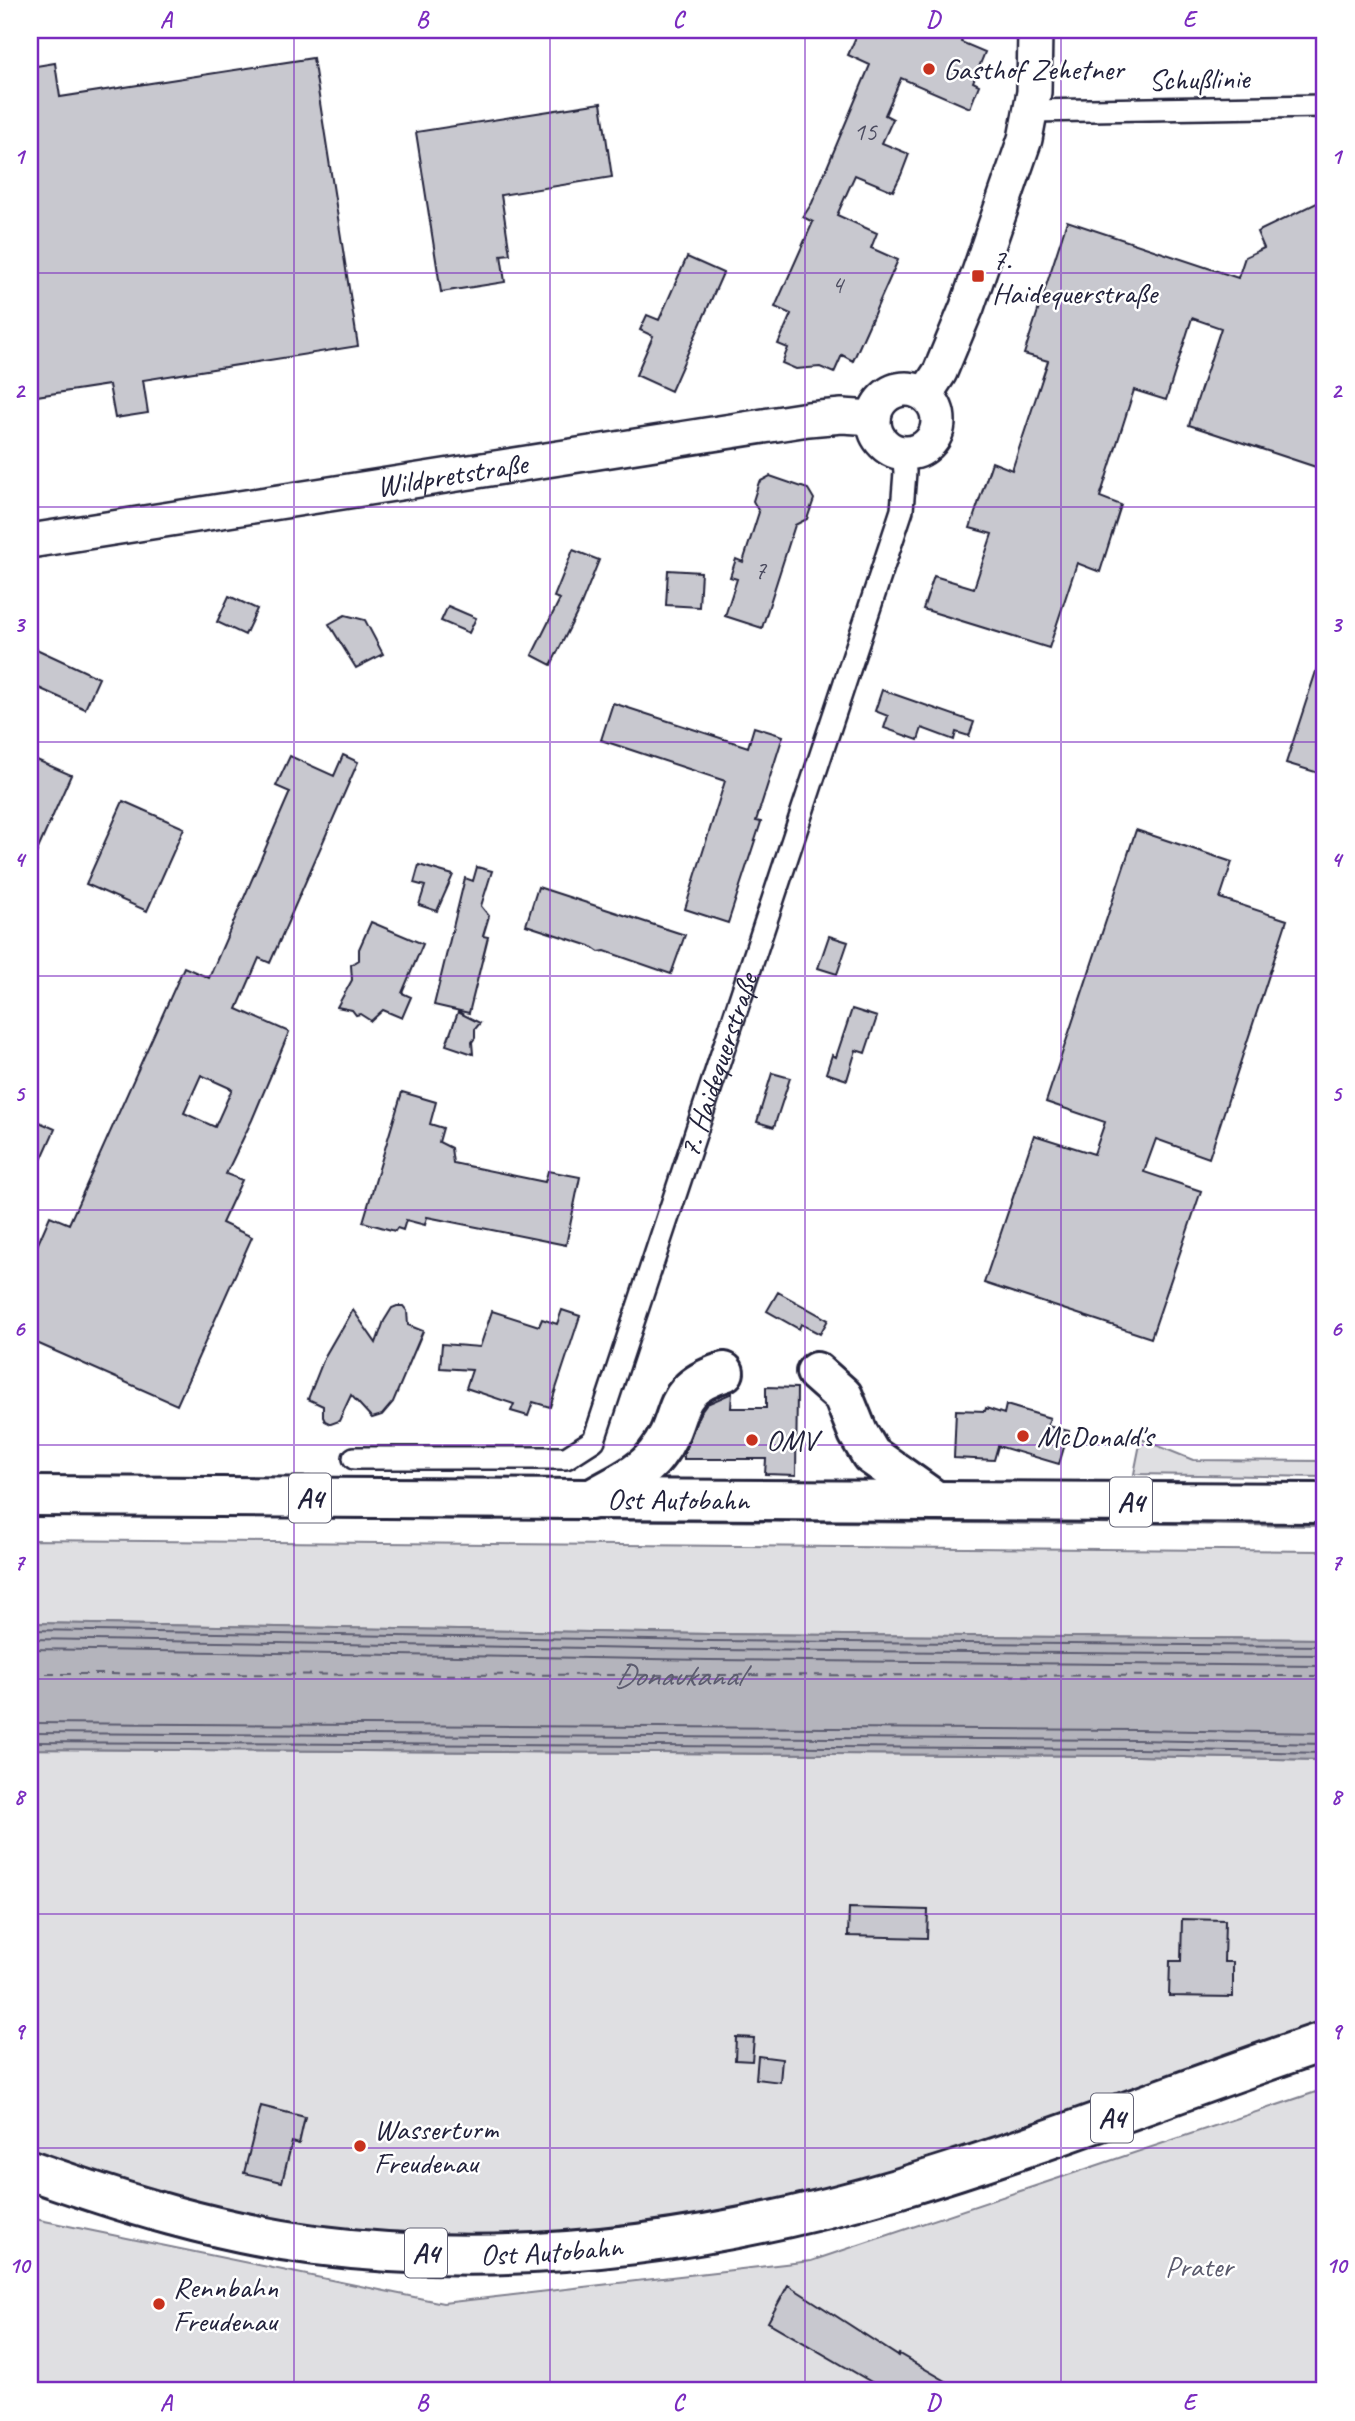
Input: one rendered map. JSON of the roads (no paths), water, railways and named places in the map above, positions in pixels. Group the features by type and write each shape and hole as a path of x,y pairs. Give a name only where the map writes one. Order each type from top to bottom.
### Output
{"highway":[{"path":"590,1500 656,1456 667,1437 681,1401 691,1387 707,1377 724,1372"},
{"path":"816,1372 843,1396 856,1393 858,1433 871,1455 936,1501"},
{"name":"Ost Autobahn","path":"30,1496 1325,1503"},
{"name":"Ost Autobahn","path":"30,2170 166,2215 314,2245 494,2255 633,2245 711,2233 897,2189 1062,2136 1325,2041"}],"main road":[{"path":"925,395 940,372 967,307 1025,139 1032,111 1035,30"},
{"path":"908,389 925,395 935,406 938,418 932,439 925,447 914,452 903,453 887,447 879,439 875,429 874,418 882,401 897,390 908,389"},
{"name":"Wildpretstraße","path":"30,541 808,419 874,418"}],"street":[{"name":"Schußlinie","path":"1032,111 1325,106"},
{"name":"7. Haidequerstraße","path":"354,1458 566,1458 594,1440 902,510 905,482 903,453"}],"water":[{"name":"Donaukanal","path":"30,1623 709,1634 1325,1639 1325,1760 1137,1756 30,1749"}],"place":[{"name":"Gasthof Zehetner","path":"929,69"},
{"name":"7. Haidequerstraße","path":"978,276"},
{"name":"McDonald's","path":"1023,1436"},
{"name":"OMV","path":"752,1440"},
{"name":"Wasserturm Freudenau","path":"360,2146"},
{"name":"Rennbahn Freudenau","path":"159,2304"}],"park label":[{"name":"Prater","path":"1199,2266"}]}
